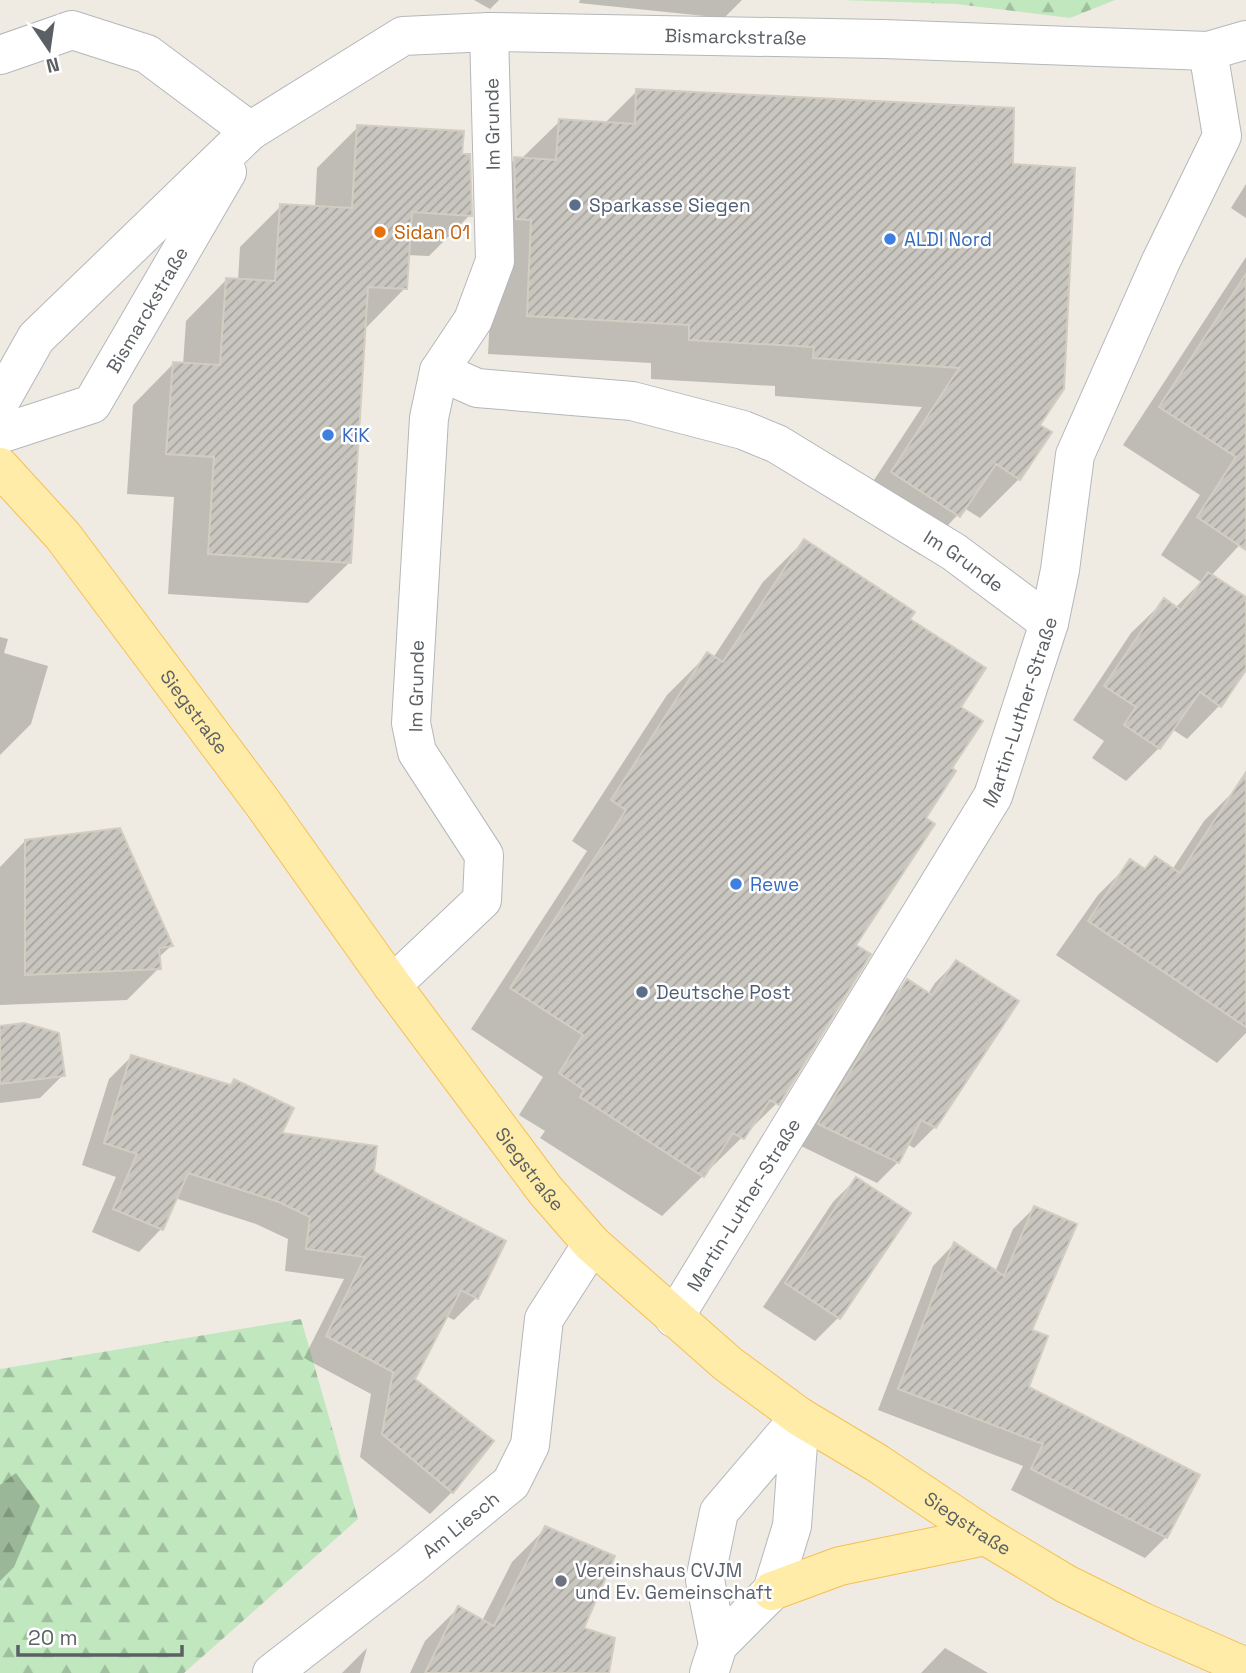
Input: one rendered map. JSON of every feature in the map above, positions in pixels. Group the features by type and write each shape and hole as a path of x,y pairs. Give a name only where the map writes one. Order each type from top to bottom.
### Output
{"main road":[{"name":"Siegstraße","path":"0,467 62,536 262,802 392,985 545,1190 592,1244 728,1364 800,1417 1066,1584 1143,1622 1246,1667"},
{"path":"772,1591 840,1566 986,1536"}],"street":[{"path":"0,55 72,30 147,54 250,131"},
{"name":"Bismarckstraße","path":"0,402 36,338 250,131 403,36 489,32 883,39 1208,51 1246,40"},
{"name":"Im Grunde","path":"392,985 482,900 484,855 417,752 411,723 429,418 439,371 473,320 495,261 489,32"},
{"name":"Martin-Luther-Straße","path":"674,1318 993,796 1049,623 1060,570 1075,455 1161,261 1222,136 1208,51"},
{"name":"Bismarckstraße","path":"0,435 92,404 250,131"},
{"name":"Im Grunde","path":"439,371 477,388 632,401 743,430 776,444 954,552 1049,623"},
{"name":"Am Liesch","path":"272,1673 410,1566 511,1483 530,1445 544,1319 592,1244"},
{"path":"714,1659 772,1591 792,1526 800,1417"},
{"path":"714,1659 705,1580 719,1513 800,1417"}],"green space":[{"path":"842,0 1115,0 1070,18 956,4"},
{"path":"301,1319 358,1519 184,1673 0,1673 0,1369"}],"building":[{"path":"636,89 1014,108 1013,164 1075,168 1064,389 1040,425 1052,432 1020,480 996,464 960,517 891,472 959,368 813,358 814,347 689,340 689,325 527,316 531,220 516,219 514,157 556,160 559,119 635,124"},
{"path":"357,125 464,131 462,154 470,154 472,216 412,212 407,289 368,287 351,563 208,554 214,457 166,454 173,362 220,365 226,278 275,281 280,204 352,208"},
{"path":"1246,274 1246,550 1197,517 1236,457 1159,407"},
{"name":"Rewe","path":"804,539 915,612 910,619 986,668 961,707 983,721 952,768 956,771 926,818 935,824 856,945 871,954 779,1105 770,1100 744,1139 733,1133 704,1177 580,1097 584,1090 559,1073 583,1035 510,988 626,810 611,800 707,652 723,662"},
{"path":"1208,572 1246,597 1246,670 1221,707 1200,692 1160,749 1124,725 1136,707 1104,686 1164,598 1181,610"},
{"path":"1246,772 1246,1027 1088,921 1130,859 1145,869 1155,856 1180,873"},
{"path":"120,828 173,946 159,948 161,969 25,975 25,840"},
{"path":"956,960 1019,1001 936,1128 921,1120 899,1163 818,1124 907,979 932,995"},
{"path":"24,1023 59,1033 65,1076 0,1084 0,1026"},
{"path":"131,1055 231,1085 234,1079 294,1108 282,1133 377,1146 374,1172 506,1241 478,1299 461,1290 415,1379 494,1441 453,1493 382,1434 393,1372 326,1336 365,1257 306,1249 310,1217 279,1202 188,1173 163,1230 113,1209 137,1154 104,1143"},
{"path":"856,1177 911,1213 840,1319 785,1283"},
{"path":"1034,1206 1077,1224 1032,1330 1048,1336 1029,1387 1200,1475 1167,1538 1031,1469 1043,1444 898,1389 954,1242 1004,1276"},
{"name":"Vereinshaus CVJM und Ev. Gemeinschaft","path":"545,1526 615,1556 584,1628 615,1638 609,1673 425,1673 458,1606 494,1626"}],"place":[{"name":"Sparkasse Siegen","path":"575,205"},
{"name":"Sidan 01","path":"380,232"},
{"name":"ALDI Nord","path":"890,239"},
{"name":"KiK","path":"328,435"},
{"name":"Rewe","path":"736,884"},
{"name":"Deutsche Post","path":"642,992"},
{"name":"Vereinshaus CVJM und Ev. Gemeinschaft","path":"561,1581"}]}
